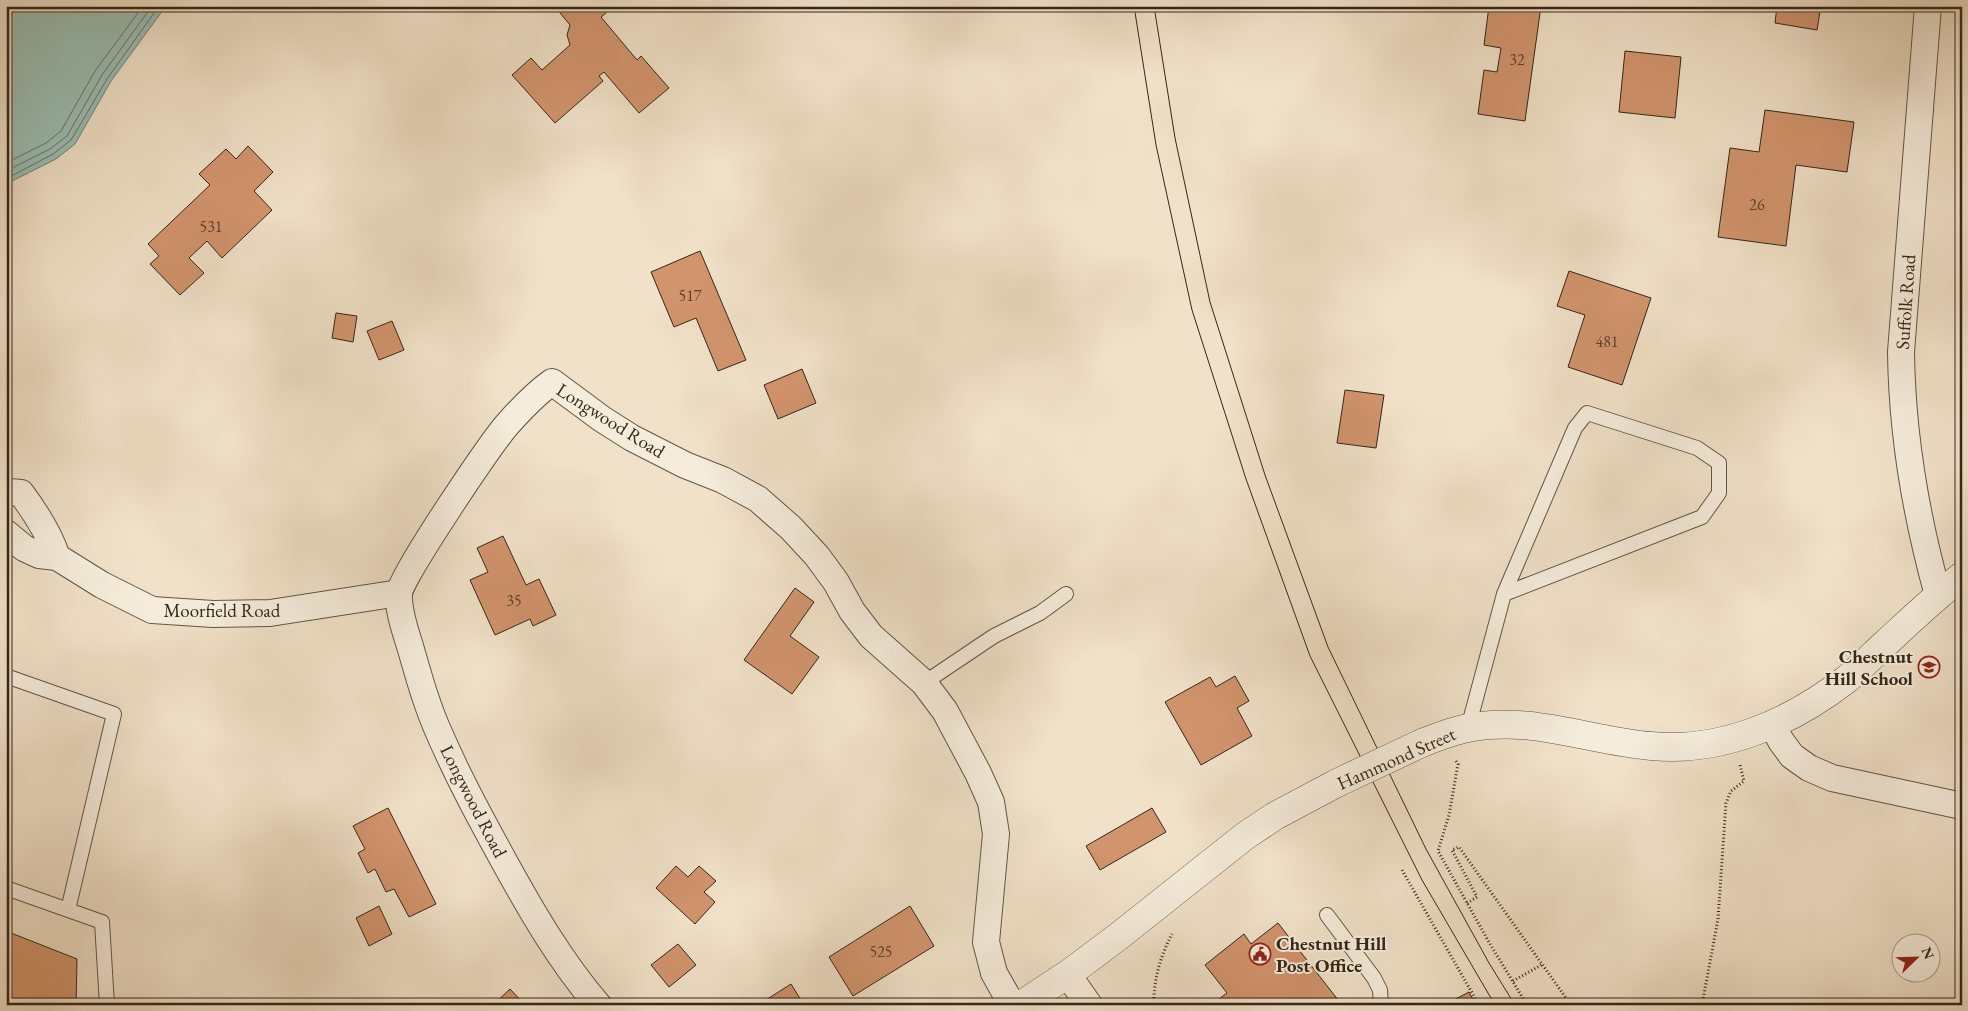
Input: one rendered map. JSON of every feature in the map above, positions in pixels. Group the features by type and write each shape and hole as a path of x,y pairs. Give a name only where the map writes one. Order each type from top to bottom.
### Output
{"street":[{"name":"Suffolk Road","path":"1928,6 1903,314 1901,388 1915,496 1938,595"},
{"name":"Longwood Road","path":"598,1005 586,991 532,911 459,777 439,734 424,692 403,617 399,593 403,581 490,445 515,415 552,382 602,419 632,438 685,466 723,480 758,500 791,528 817,556 836,582 852,611 871,636 924,683 944,711 978,773 991,802 996,834 986,942 994,973 1012,1005"},
{"path":"6,494 8,492 22,493 36,512 51,539 57,557"},
{"name":"Moorfield Road","path":"6,533 24,548 39,555 57,557 102,586 152,610 213,614 270,613 399,593"},
{"name":"Hammond Street","path":"1021,1005 1068,975 1245,836 1274,816 1337,783 1422,743 1468,728 1517,724 1625,743 1685,748 1744,736 1801,710 1848,678 1938,595 1962,576"},
{"path":"1772,724 1792,756 1809,768 1832,778 1962,806"},
{"path":"1068,975 1089,1005"}],"lane":[{"path":"1468,728 1504,594 1575,428 1587,413 1697,448 1719,463 1720,494 1702,517 1504,594"},
{"path":"924,683 994,636 1040,613 1066,594"},
{"path":"6,676 114,714 68,910"},
{"path":"6,888 102,922 107,1005"},
{"path":"1327,915 1374,978 1380,990 1381,1005"}],"path":[{"path":"1458,764 1449,815 1438,850 1527,1005"},
{"path":"1702,1005 1718,919 1726,803 1731,792 1744,781 1740,765"},
{"path":"1467,903 1477,897 1452,850 1459,847 1571,1005"},
{"path":"1402,870 1479,1005"},
{"path":"1154,1005 1157,972 1174,929"},
{"path":"1513,981 1542,964"}],"water":[{"path":"6,6 166,6 111,81 75,144 56,159 6,184"}],"building":[{"path":"559,6 602,6 607,12 601,17 637,60 641,56 669,88 639,113 604,72 599,76 603,81 555,123 512,75 531,58 542,70 570,45 567,35 570,25 556,8"},
{"path":"1489,6 1541,6 1525,121 1478,114 1484,70 1497,72 1501,48 1484,45"},
{"path":"1777,6 1821,6 1817,30 1775,23"},
{"path":"1625,51 1681,57 1675,118 1619,112"},
{"path":"1765,110 1854,122 1847,172 1796,165 1786,246 1718,237 1730,148 1759,152"},
{"path":"248,146 273,172 254,191 272,210 222,258 207,241 189,258 204,273 180,295 150,264 159,256 148,244 210,185 199,174 226,149 236,159"},
{"path":"700,251 746,360 718,371 696,318 674,327 651,272"},
{"path":"1569,271 1651,298 1622,385 1568,367 1585,315 1557,306"},
{"path":"336,313 357,316 353,342 332,338"},
{"path":"392,321 404,350 379,360 367,331"},
{"path":"802,369 816,403 778,419 764,385"},
{"path":"1345,390 1384,395 1376,448 1337,443"},
{"path":"503,536 526,585 539,579 556,615 533,626 530,619 495,635 470,580 488,572 477,548"},
{"path":"795,588 814,602 790,636 819,657 792,694 744,660"},
{"path":"1235,676 1249,701 1237,708 1252,736 1201,765 1165,702 1210,677 1216,687"},
{"path":"388,808 436,904 409,917 394,889 386,892 375,869 368,873 358,853 365,849 353,826"},
{"path":"1152,808 1166,832 1100,870 1086,846"},
{"path":"676,866 688,877 699,866 716,881 704,892 715,902 695,924 656,888"},
{"path":"379,906 392,934 369,946 356,918"},
{"path":"910,906 934,946 853,996 829,957"},
{"name":"Chestnut Hill Post Office","path":"1278,923 1342,1005 1211,1005 1227,993 1205,965 1244,934 1251,944"},
{"path":"6,931 77,959 76,1005 6,1005"},
{"path":"678,944 696,965 669,987 651,965"},
{"path":"791,984 804,1005 758,1005"},
{"path":"510,989 525,1005 493,1005"},
{"path":"1469,992 1476,1005 1454,1005 1452,1001"}],"tram line":[{"path":"1134,6 1156,145 1192,310 1246,479 1310,656 1422,880 1495,1005"},
{"path":"1154,6 1175,138 1210,302 1265,475 1328,647 1426,849 1489,963 1515,1005"}],"place":[{"name":"Chestnut Hill School","path":"1929,667"},
{"name":"Chestnut Hill Post Office","path":"1260,954"}]}
